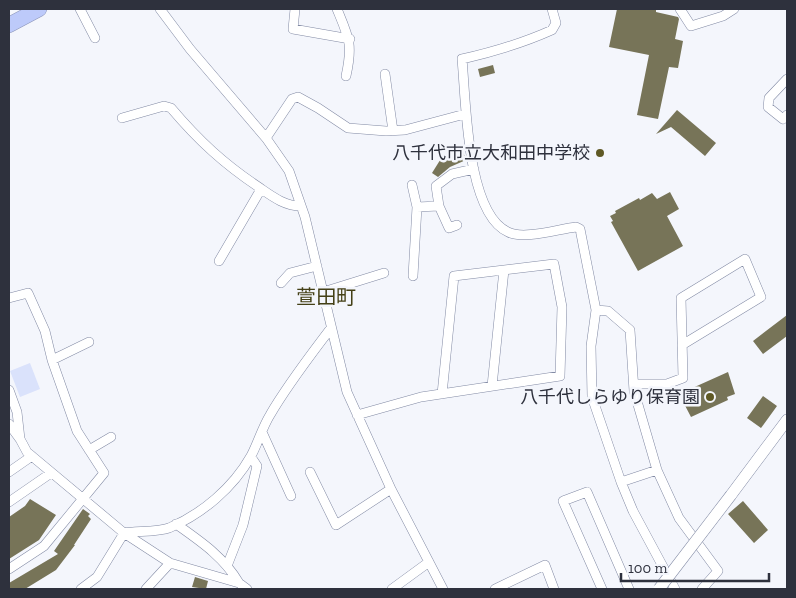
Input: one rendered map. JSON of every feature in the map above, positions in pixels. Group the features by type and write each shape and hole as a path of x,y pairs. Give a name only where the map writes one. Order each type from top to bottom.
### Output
{"highway":[{"path":"9,25 38,9"}],"street":[{"path":"80,9 95,38"},
{"path":"160,9 190,50 266,138 289,172 301,206 347,392 392,489 443,589"},
{"path":"295,9 293,29 350,39"},
{"path":"337,9 350,39 350,58 346,76"},
{"path":"552,9 556,23 552,30 530,40 499,50 462,59 465,114 474,169 481,199 498,225 507,232 523,235 576,227 580,229 596,310 591,346 592,397 620,482 633,511 675,589"},
{"path":"680,9 691,26 723,16 734,9"},
{"path":"385,74 393,131"},
{"path":"787,79 769,98 768,107 783,120 787,115"},
{"path":"266,138 292,99 298,97 348,128 405,130 465,114"},
{"path":"122,118 164,106 171,108 213,154 236,172 282,202 291,206 301,206"},
{"path":"450,228 439,206 436,186 452,174 474,169"},
{"path":"412,185 417,207 413,276"},
{"path":"219,261 261,189"},
{"path":"417,207 439,206"},
{"path":"634,384 667,384 683,378 682,345 682,298 745,259 761,297 682,345"},
{"path":"357,415 421,397 442,394 492,386 560,376 562,306 554,264 454,276 442,394"},
{"path":"281,283 290,273 316,266"},
{"path":"492,386 504,270"},
{"path":"322,292 384,272"},
{"path":"9,298 28,293 45,331 52,360 77,431 104,473 44,546 9,568"},
{"path":"596,310 608,311 630,330 634,391 657,470 679,518 718,571 702,589"},
{"path":"124,533 168,528 198,512 217,498 232,482 250,457 270,416 303,364 331,328"},
{"path":"52,360 89,342"},
{"path":"9,390 17,412 20,439"},
{"path":"660,589 787,420"},
{"path":"9,424 27,452 124,533 170,563 239,583"},
{"path":"262,432 292,496"},
{"path":"89,450 111,437"},
{"path":"9,472 32,456"},
{"path":"227,566 243,525 257,466 250,457"},
{"path":"620,482 657,470"},
{"path":"310,472 336,525 392,489"},
{"path":"9,502 51,473"},
{"path":"602,589 563,501 587,492 629,589"},
{"path":"176,524 215,552 239,583 247,589"},
{"path":"81,589 97,577 124,533"},
{"path":"392,589 429,562"},
{"path":"146,589 170,563"},
{"path":"496,589 545,565 554,589"}],"shaded area":[{"path":"30,363 40,389 20,397 10,371"}],"building":[{"path":"617,9 656,9 656,12 678,17 679,19 675,39 683,41 678,68 669,67 658,119 637,115 649,55 609,47"},
{"path":"493,65 495,73 480,77 478,69"},
{"path":"677,110 716,143 705,156 671,127 656,134"},
{"path":"462,149 466,160 450,167 438,177 432,173 442,157"},
{"path":"670,192 679,209 667,216 683,246 638,271 611,222 613,221 610,216 616,213 615,211 639,198 640,200 652,193 657,199"},
{"path":"787,315 787,336 763,354 753,341"},
{"path":"728,372 735,394 727,397 728,400 691,417 679,394"},
{"path":"763,396 777,406 761,428 747,418"},
{"path":"30,499 56,515 39,540 9,559 9,517 25,506"},
{"path":"743,501 768,530 754,543 728,514"},
{"path":"83,509 90,514 88,516 91,519 75,545 56,570 25,589 9,589 9,583 58,554 54,551"},
{"path":"195,577 208,581 206,589 192,587"}],"place":[{"name":"八千代市立大和田中学校","path":"600,153"},
{"name":"八千代しらゆり保育園","path":"710,397"}],"district":[{"name":"萱田町","path":"326,297"}]}
